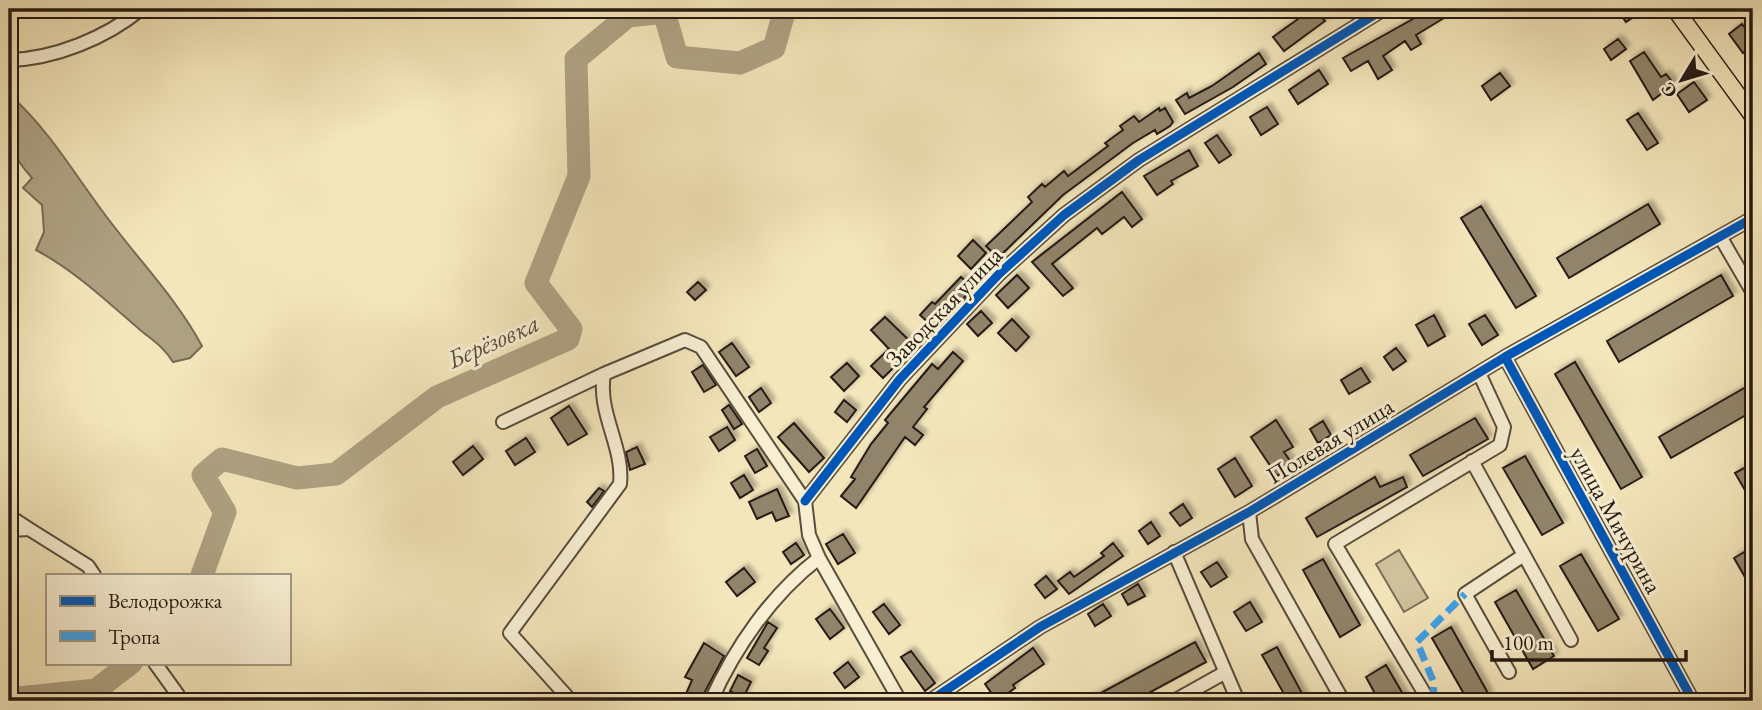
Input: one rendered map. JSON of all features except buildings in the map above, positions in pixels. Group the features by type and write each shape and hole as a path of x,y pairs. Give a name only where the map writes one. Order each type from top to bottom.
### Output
{"main road":[{"path":"1675,9 1753,116"}],"street":[{"path":"9,60 41,57 99,35 141,9"},
{"name":"Заводская улица","path":"804,501 900,379 999,274 1064,215 1139,160 1384,9"},
{"name":"Полевая улица","path":"930,701 1040,627 1249,512 1506,357 1753,218"},
{"path":"1721,238 1753,293"},
{"path":"503,422 604,374 685,341 693,342 708,355 804,501 809,535 819,558 900,701"},
{"name":"улица Мичурина","path":"1506,357 1693,701"},
{"path":"1429,701 1335,544 1500,445 1504,427 1479,373"},
{"path":"571,701 510,633 620,484 621,467 600,394 604,374"},
{"path":"1472,461 1571,640"},
{"path":"1249,512 1252,539 1343,701"},
{"path":"9,516 88,566 93,574"},
{"path":"9,530 29,529"},
{"path":"1174,552 1238,701"},
{"path":"1509,672 1465,594 1524,555"},
{"path":"711,701 722,676 770,606 792,579 819,558"},
{"path":"156,664 178,695"},
{"path":"1174,701 1224,673"}],"shaded area":[{"path":"9,94 53,142 183,315 202,346 190,358 173,362 157,344 89,286 36,250 44,232 42,205 23,188 32,178 12,148"},
{"path":"1399,550 1428,598 1404,612 1376,564"}],"waterway":[{"name":"Берёзовка","path":"202,574 225,512 203,475 222,459 297,478 336,474 437,397 568,339 571,329 536,283 579,176 576,59 628,16 664,12 677,57 740,63 774,48 785,9"},
{"name":"Берёзовка","path":"9,699 96,690 130,664"}],"marked path":[{"path":"1433,701 1434,683 1417,642 1465,594"}],"cycle path":[{"path":"805,501 900,379 999,274 1064,215 1139,160 1384,9"},
{"path":"930,701 1040,627 1249,512 1505,357 1753,218"},
{"path":"1505,357 1693,701"}]}
